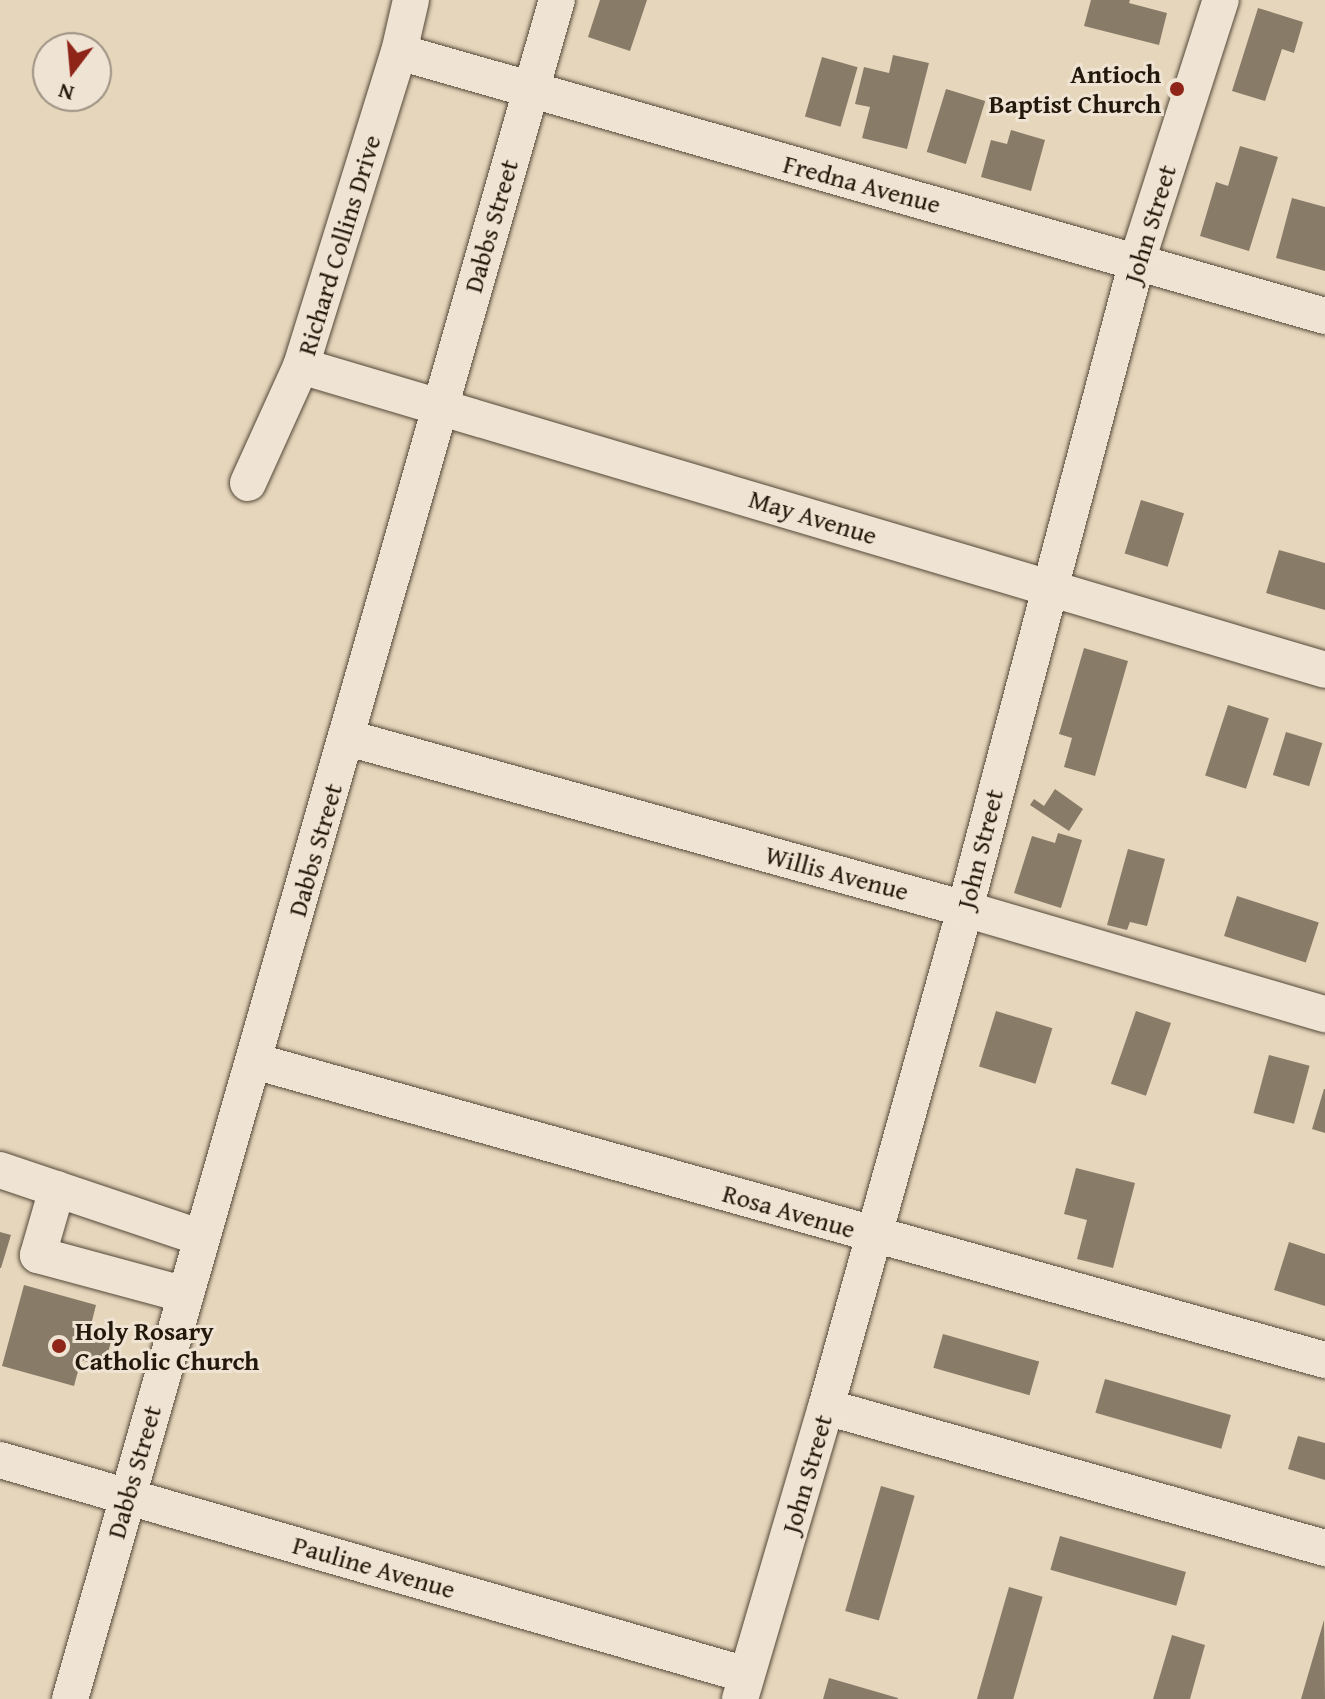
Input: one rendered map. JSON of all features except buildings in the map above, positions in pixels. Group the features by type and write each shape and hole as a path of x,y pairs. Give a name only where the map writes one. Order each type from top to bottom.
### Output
{"street":[{"name":"Richard Collins Drive","path":"248,483 301,366 399,52 411,0"},
{"name":"Dabbs Street","path":"70,1699 348,738 439,404 557,0"},
{"name":"John Street","path":"744,1687 875,1235 965,909 1047,587 1137,261 1221,0"},
{"name":"Fredna Avenue","path":"399,52 530,93 1325,316"},
{"name":"May Avenue","path":"301,366 439,404 1325,670"},
{"name":"Willis Avenue","path":"348,738 965,909 1325,1014"},
{"name":"Rosa Avenue","path":"254,1061 1325,1360"},
{"path":"0,1170 202,1238"},
{"path":"57,1189 38,1255 186,1295"},
{"path":"826,1407 1325,1548"},
{"name":"Pauline Avenue","path":"0,1460 127,1496 744,1687"}],"place":[{"name":"Antioch Baptist Church","path":"1177,89"},
{"name":"Holy Rosary Catholic Church","path":"59,1346"}]}
